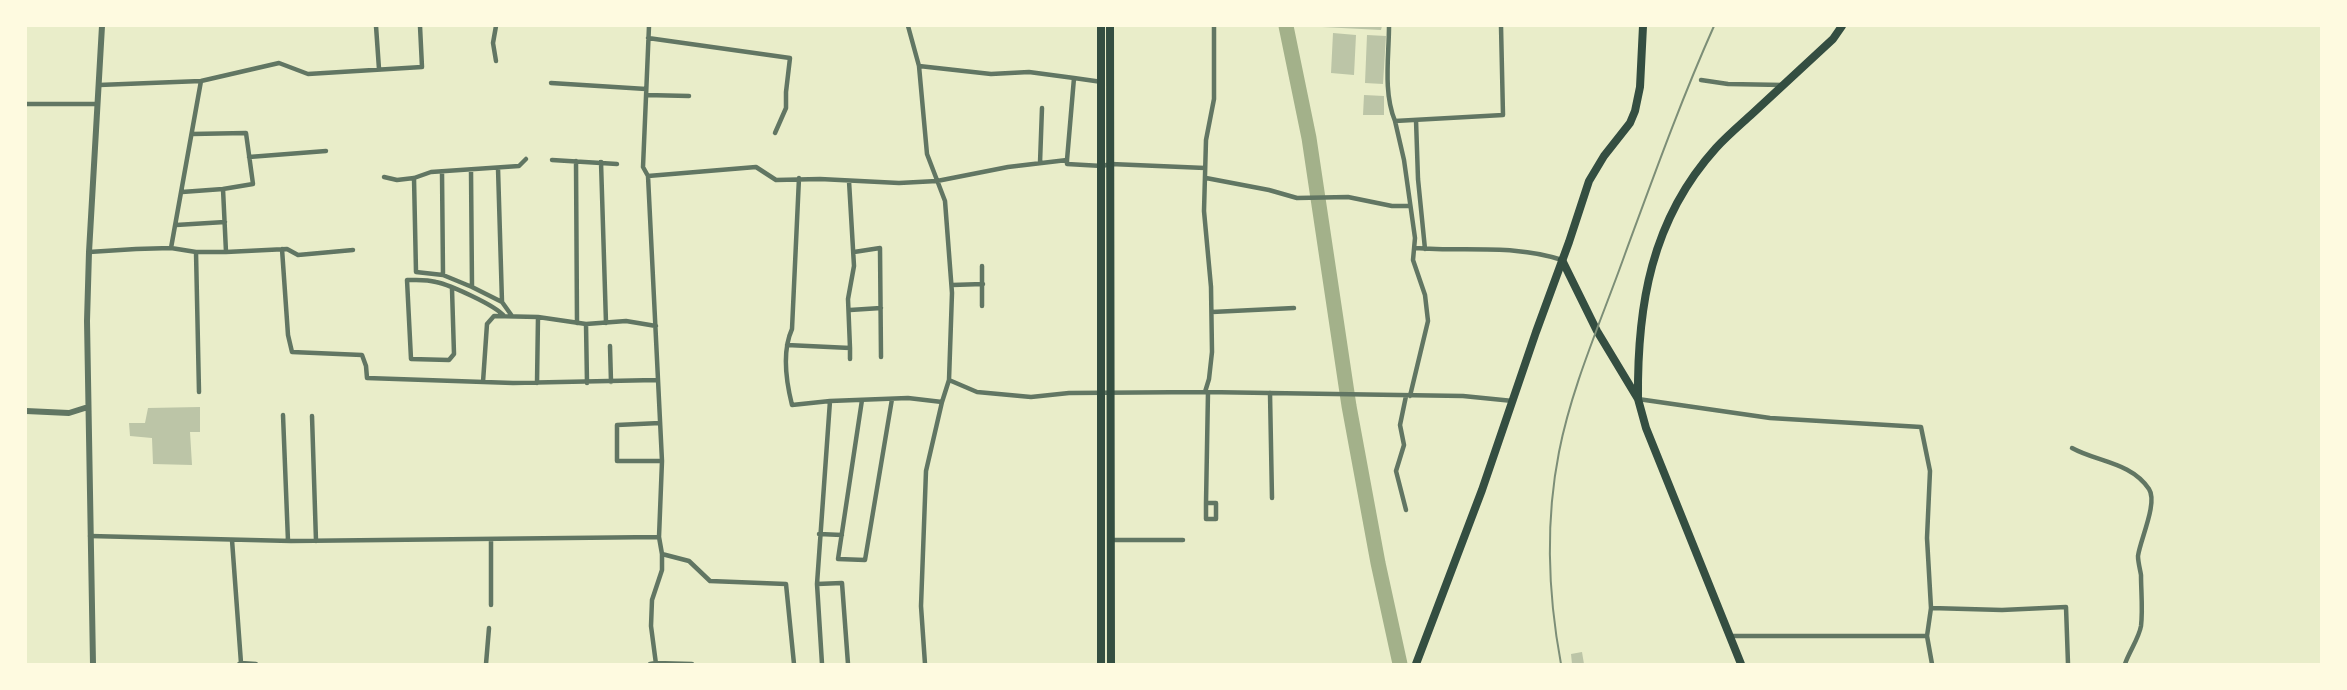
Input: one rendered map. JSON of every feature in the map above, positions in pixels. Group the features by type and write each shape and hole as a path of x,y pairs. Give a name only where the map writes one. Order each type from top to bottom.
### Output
{"main road":[{"path":"1101,26 1106,392 1106,540 1101,664"},
{"path":"1106,392 1111,164 1110,26"},
{"path":"1416,664 1513,401 1592,175 1630,123 1635,111 1640,87 1643,26"},
{"path":"1741,664 1646,428 1638,399 1641,313 1650,269 1668,221 1687,186 1716,148 1833,39 1842,26"},
{"path":"1562,260 1568,267 1597,331 1638,399"},
{"path":"1106,540 1111,664"}],"street":[{"path":"93,664 88,407 89,252 102,26"},
{"path":"376,26 379,69"},
{"path":"99,85 201,81 279,63 308,74 422,67 420,26"},
{"path":"496,26 493,43 496,61"},
{"path":"647,26 643,167 648,176 656,326 656,380 662,461 658,537 662,554 662,570 652,600 651,626 656,664"},
{"path":"908,26 919,66 927,154 945,201 952,285 949,380 926,471 921,606 925,664"},
{"path":"1206,503 1207,392 1211,364 1212,312 1204,212 1206,140 1214,99 1214,26"},
{"path":"1389,26 1388,81 1391,111 1404,160 1415,248 1413,260 1425,295 1428,321 1400,425 1404,445 1396,471 1406,510"},
{"path":"1395,121 1503,115 1501,26"},
{"path":"648,38 790,58 786,108 775,134"},
{"path":"919,66 991,74 1029,72 1110,82"},
{"path":"1074,78 1067,164 1205,168"},
{"path":"1701,80 1728,84 1783,84"},
{"path":"171,248 201,81"},
{"path":"551,82 646,89"},
{"path":"646,95 689,96"},
{"path":"26,104 97,104"},
{"path":"1040,164 1042,108"},
{"path":"1416,120 1418,179 1425,249"},
{"path":"182,192 253,184 246,133 192,134"},
{"path":"249,157 326,151"},
{"path":"384,177 397,180 414,178 431,172 519,166 526,159"},
{"path":"552,160 617,164"},
{"path":"648,176 756,167 776,180 799,178 899,183 937,181 1008,167 1067,160"},
{"path":"576,161 577,323"},
{"path":"601,162 606,323"},
{"path":"498,168 502,302"},
{"path":"471,170 472,287"},
{"path":"442,172 443,275"},
{"path":"1206,177 1308,199 1348,197 1392,206 1409,206"},
{"path":"414,178 416,272 443,275 472,287 502,302 512,316"},
{"path":"799,178 792,329 787,345 786,364 792,405 908,398 942,402"},
{"path":"849,181 855,266 848,299 850,359"},
{"path":"223,189 226,252"},
{"path":"176,225 225,222"},
{"path":"89,252 171,248 196,252 287,249 298,255 353,250"},
{"path":"1415,248 1509,250 1539,253 1562,260"},
{"path":"282,249 288,335 292,352 362,355 367,378 537,383 656,380"},
{"path":"854,252 880,249 881,357"},
{"path":"196,252 199,392"},
{"path":"982,266 982,306"},
{"path":"452,289 454,354 449,360 411,359 407,280 437,282 499,309 504,316"},
{"path":"952,285 983,284"},
{"path":"850,310 881,308"},
{"path":"1212,312 1294,308"},
{"path":"483,382 487,324 494,316 538,317 586,324 626,321 656,326"},
{"path":"537,383 538,317"},
{"path":"586,324 587,383"},
{"path":"787,345 850,348"},
{"path":"610,346 611,381"},
{"path":"949,380 977,392 1031,397 1106,392 1207,392 1463,396 1513,401"},
{"path":"1270,393 1272,498"},
{"path":"862,400 838,559 865,560 892,399"},
{"path":"1638,399 1770,418 1921,428 1930,471 1927,538 1931,608 1927,636 1932,664"},
{"path":"822,664 817,584 830,401"},
{"path":"26,411 69,413 88,407"},
{"path":"283,415 288,541"},
{"path":"312,416 315,541"},
{"path":"660,423 617,424 617,461 662,461"},
{"path":"2072,448 2084,455 2125,468 2150,490 2148,521 2138,558 2141,628 2125,664"},
{"path":"819,534 842,535"},
{"path":"90,536 288,541 658,537"},
{"path":"491,539 491,605"},
{"path":"232,540 240,664 256,664"},
{"path":"1106,540 1183,540"},
{"path":"662,554 689,561 710,581 786,584 795,664"},
{"path":"817,584 843,583 848,664"},
{"path":"1931,608 2002,610 2066,607 2068,664"},
{"path":"486,664 489,628"},
{"path":"1730,636 1927,636"},
{"path":"650,664 692,664"}],"building":[{"path":"1322,26 1382,26 1381,30"},
{"path":"1333,33 1356,35 1354,75 1331,73"},
{"path":"1367,35 1386,36 1383,84 1365,83"},
{"path":"1364,95 1384,96 1384,115 1363,115"},
{"path":"200,407 200,432 190,432 192,465 153,464 152,438 130,436 129,423 145,423 148,408"},
{"path":"1582,652 1584,664 1572,664 1571,654"}],"waterway":[{"path":"1286,26 1309,138 1349,406 1378,563 1400,664"}],"railway":[{"path":"1561,664 1553,611 1550,558 1552,505 1559,452 1588,352 1690,82 1714,26"}]}
